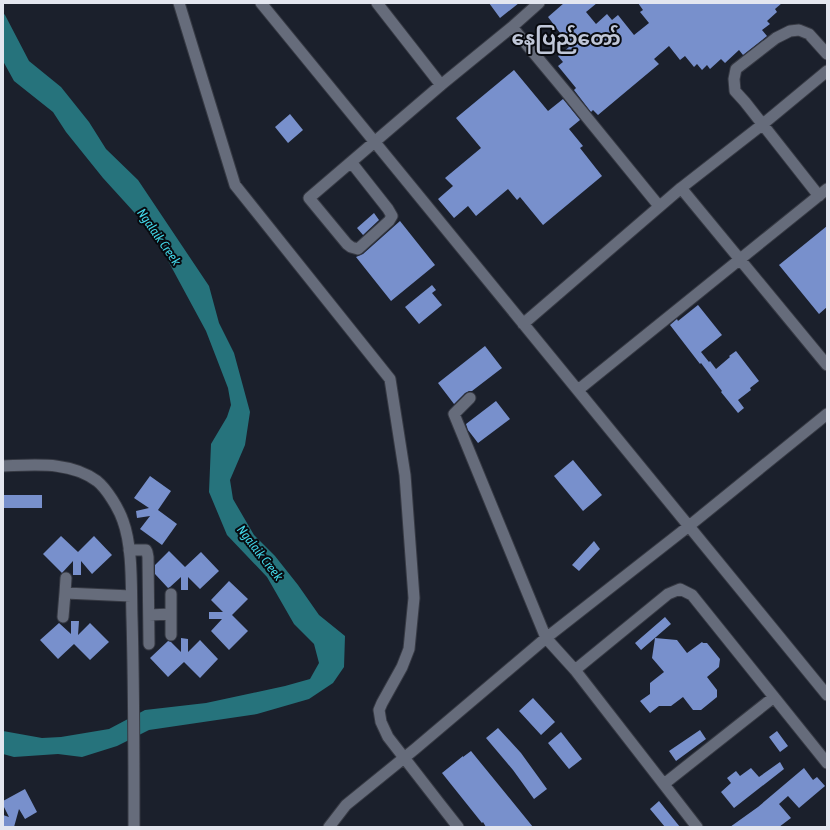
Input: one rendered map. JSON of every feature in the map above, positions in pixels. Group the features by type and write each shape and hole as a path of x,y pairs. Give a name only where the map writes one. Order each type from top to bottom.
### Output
{"street":[{"path":"179,3 235,184 390,379 405,475 414,598 410,649 379,710 381,722 388,736 458,827"},
{"path":"261,3 827,695"},
{"path":"377,3 441,85"},
{"path":"351,162 392,216 389,221 358,249 346,244 309,198 351,162 375,142 441,85 512,27 539,3"},
{"path":"512,27 659,206"},
{"path":"578,390 823,192 735,91 734,79 736,69 776,38 790,31 799,30 809,34 827,54"},
{"path":"523,324 659,206 763,124 827,71"},
{"path":"681,188 827,365"},
{"path":"470,398 454,414 546,638 575,670 697,827"},
{"path":"329,827 346,805 546,638 689,526 827,414"},
{"path":"3,466 48,465 69,468 84,473 98,482 118,509 124,522 129,550 134,682 134,827"},
{"path":"129,550 146,550 147,552 150,644"},
{"path":"63,617 66,578"},
{"path":"575,670 668,594 680,589 692,595 827,763"},
{"path":"65,593 131,596"},
{"path":"171,594 171,635"},
{"path":"149,615 171,614"},
{"path":"664,784 774,697"}],"water":[{"name":"Ngalaik Creek","path":"3,13 29,61 61,87 89,122 106,149 138,180 209,286 219,323 234,353 250,412 245,445 230,480 233,499 254,535 275,556 319,615 345,636 344,667 333,683 309,699 257,714 149,730 117,746 82,757 58,754 14,757 3,754 3,731 42,738 61,737 109,729 145,710 206,703 310,679 319,663 314,644 294,624 267,577 227,535 209,492 211,444 227,417 231,405 228,388 206,331 153,233 103,178 66,132 53,112 14,81 3,61"}],"building":[{"path":"489,3 519,3 500,18"},
{"path":"564,3 597,3 586,12 596,24 607,14 612,20 618,15 634,35 649,23 640,12 643,10 638,3 782,3 775,9 777,12 767,21 770,24 762,30 767,36 743,55 739,50 725,63 721,59 710,69 707,65 702,70 697,64 694,67 685,56 680,60 669,46 654,59 659,64 598,115 593,110 591,112 574,90 576,88 558,66 563,62 558,56 569,47 565,43 567,42 548,17"},
{"path":"514,70 548,111 563,99 580,120 569,129 583,146 580,148 602,176 543,225 520,197 517,200 508,189 476,216 468,206 454,218 438,199 453,186 445,178 481,148 456,118"},
{"path":"290,114 303,130 288,143 275,127"},
{"path":"374,213 379,220 363,235 357,228"},
{"path":"400,221 435,265 391,301 356,257 363,254"},
{"path":"827,226 827,307 819,314 779,265"},
{"path":"432,285 436,290 432,293 442,305 419,324 405,307"},
{"path":"698,305 722,335 701,352 709,362 710,361 716,369 736,351 759,381 750,388 751,390 738,400 744,408 738,413 701,363 700,364 670,325 677,319 678,321"},
{"path":"485,346 502,368 472,391 465,393 454,404 438,383"},
{"path":"496,401 510,419 478,443 468,430 466,424"},
{"path":"573,460 602,495 583,511 554,476"},
{"path":"150,476 171,491 158,510 177,524 162,545 140,529 150,516 137,518 136,511 149,508 134,498"},
{"path":"3,495 42,495 42,508 3,508"},
{"path":"61,536 78,552 94,536 112,555 92,574 81,561 81,575 73,575 73,561 62,573 43,554"},
{"path":"594,541 600,549 579,571 572,565"},
{"path":"169,551 185,567 201,552 219,571 200,589 188,577 188,590 181,590 181,577 168,588 155,574 155,565"},
{"path":"229,581 248,599 232,615 248,631 229,650 211,631 222,619 209,619 209,612 223,612 211,600"},
{"path":"665,617 671,624 641,650 635,643"},
{"path":"71,621 79,621 78,635 90,623 109,642 90,660 74,644 58,659 40,640 59,623 71,634"},
{"path":"181,638 188,639 188,652 200,640 218,659 200,678 184,662 168,677 150,658 168,641 181,652"},
{"path":"655,638 677,640 687,653 702,642 707,643 720,659 719,667 707,677 717,690 717,697 701,710 693,710 683,697 671,706 659,706 650,713 640,701 650,694 650,683 664,672 652,658"},
{"path":"533,698 555,722 541,735 519,711"},
{"path":"498,728 521,753 547,789 534,799 513,770 486,738"},
{"path":"700,730 706,739 676,761 669,751"},
{"path":"777,731 788,746 780,752 769,737"},
{"path":"561,732 582,759 569,769 548,743"},
{"path":"471,751 533,827 486,827 483,822 482,823 442,773"},
{"path":"780,762 784,769 734,808 721,792 731,783 727,778 736,771 740,776 751,768 759,777"},
{"path":"804,768 813,780 817,777 825,786 799,808 788,796 779,804 791,818 779,827 730,827 758,807"},
{"path":"25,789 37,812 25,819 19,809 14,827 3,827 3,815 9,817 3,805 3,801"},
{"path":"659,801 680,827 665,827 650,809"}],"district":[{"name":"နေပြည်တော်","path":"566,37"}]}
